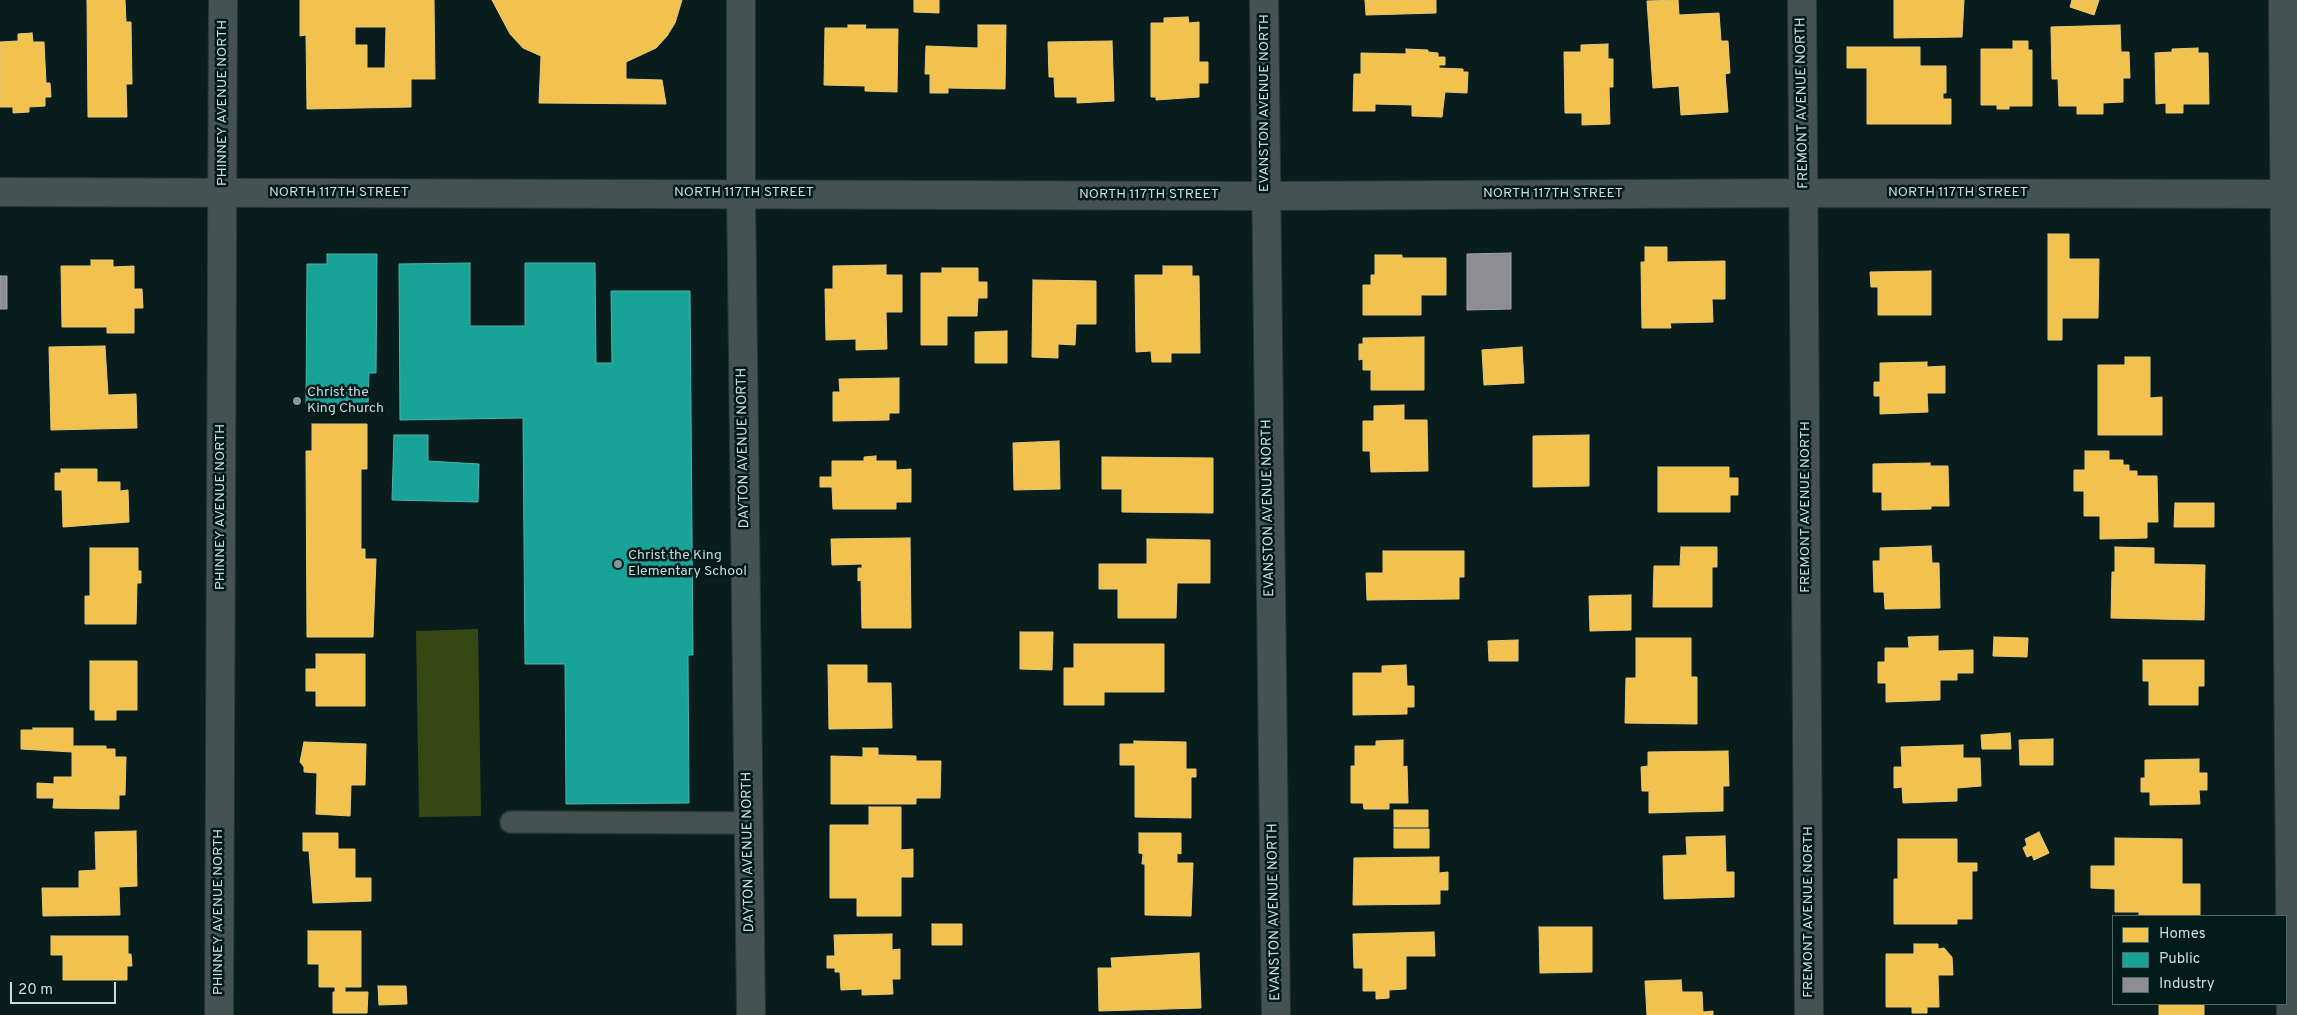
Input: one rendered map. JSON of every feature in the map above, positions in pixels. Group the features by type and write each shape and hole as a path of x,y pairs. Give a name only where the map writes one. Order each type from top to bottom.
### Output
{"street":[{"name":"PHINNEY AVENUE NORTH","path":"219,1015 223,0"},
{"name":"DAYTON AVENUE NORTH","path":"741,0 741,193 751,1015"},
{"name":"EVANSTON AVENUE NORTH","path":"1264,0 1276,1015"},
{"name":"FREMONT AVENUE NORTH","path":"1802,0 1805,193 1809,1015"},
{"path":"2283,0 2292,194 2291,1015"},
{"name":"NORTH 117TH STREET","path":"0,192 1265,196 1805,193 2292,194"}],"lane":[{"path":"511,822 749,823"}],"green space":[{"path":"478,629 481,816 419,817 416,631"}],"building: Homes":[{"path":"87,0 125,0 126,22 131,22 132,84 126,84 127,117 88,117"},
{"path":"300,0 434,0 435,79 411,79 411,107 307,109 306,35 300,36","holes":["355,27 386,27 385,68 367,68 367,45 355,45"]},
{"path":"492,0 682,0 675,23 667,36 656,48 626,62 626,79 662,80 666,104 539,103 541,56 523,48 510,34"},
{"path":"914,0 939,0 939,13 914,12"},
{"path":"1365,0 1436,0 1436,13 1366,15"},
{"path":"1678,0 1679,15 1719,13 1721,41 1728,41 1730,73 1725,74 1728,112 1681,115 1679,86 1653,88 1647,1"},
{"path":"1894,0 1964,0 1962,37 1894,38"},
{"path":"2072,0 2099,0 2094,15 2070,7"},
{"path":"1188,17 1189,23 1199,22 1199,62 1208,62 1208,83 1199,83 1199,97 1156,100 1156,97 1151,97 1151,23 1164,23 1164,18"},
{"path":"848,25 866,25 865,29 898,29 897,92 865,91 865,86 824,85 825,28 848,28"},
{"path":"978,25 1006,25 1005,89 948,88 948,93 930,93 930,74 925,74 926,46 978,48"},
{"path":"2120,25 2121,52 2129,52 2130,78 2123,78 2123,102 2103,103 2103,114 2077,114 2077,106 2059,106 2058,79 2052,79 2051,27"},
{"path":"32,33 33,42 44,42 46,83 50,83 51,97 45,97 45,106 29,107 29,112 13,113 13,107 0,107 0,42 18,41 18,34"},
{"path":"1112,41 1114,101 1077,103 1077,97 1055,97 1054,77 1049,77 1048,42"},
{"path":"2013,41 2028,41 2028,50 2032,50 2032,106 2009,106 2009,109 1997,109 1997,105 1981,105 1981,49 2013,49"},
{"path":"1608,44 1608,59 1613,59 1613,87 1609,87 1610,124 1582,125 1582,113 1565,113 1564,52 1581,52 1581,45"},
{"path":"1847,47 1920,47 1920,66 1946,66 1946,93 1943,93 1943,99 1951,99 1951,124 1867,124 1867,68 1847,68"},
{"path":"2198,48 2198,53 2208,53 2209,104 2183,104 2183,113 2166,113 2166,103 2156,104 2155,53 2172,52 2172,49"},
{"path":"1406,49 1428,50 1428,52 1438,53 1438,57 1445,57 1445,65 1439,65 1439,68 1463,69 1463,72 1468,72 1467,93 1445,92 1442,117 1412,116 1412,105 1375,104 1375,111 1353,111 1354,74 1361,74 1361,53 1406,54"},
{"path":"2048,234 2069,234 2069,259 2099,259 2098,318 2062,318 2062,340 2048,340"},
{"path":"1645,247 1667,247 1667,262 1725,261 1725,299 1712,299 1713,322 1670,323 1671,328 1642,328 1641,262 1645,262"},
{"path":"1375,255 1402,255 1402,258 1446,258 1446,295 1421,295 1421,315 1363,315 1363,285 1371,285 1371,275 1375,275"},
{"path":"91,260 113,260 113,267 134,266 134,289 142,289 143,308 134,308 134,333 107,333 107,327 62,327 61,266 91,266"},
{"path":"886,265 886,275 902,275 902,312 886,312 887,349 856,350 856,339 826,340 825,289 833,289 833,266"},
{"path":"1163,266 1192,266 1192,276 1199,276 1200,353 1171,353 1171,362 1152,362 1151,351 1136,352 1135,275 1163,275"},
{"path":"942,268 978,268 978,282 987,282 987,298 978,298 977,316 947,316 947,345 921,345 921,273 942,273"},
{"path":"1931,271 1931,315 1878,315 1878,287 1871,287 1870,272"},
{"path":"1033,280 1096,281 1096,324 1076,324 1075,345 1058,344 1058,358 1032,357"},
{"path":"1007,331 1007,363 975,363 975,332"},
{"path":"1424,337 1424,390 1371,390 1371,370 1363,370 1363,359 1359,360 1359,344 1363,344 1363,338"},
{"path":"105,346 108,395 136,394 137,428 51,430 49,347"},
{"path":"1522,347 1524,383 1484,385 1482,350"},
{"path":"2125,357 2150,357 2150,398 2162,397 2162,435 2098,435 2098,365 2125,365"},
{"path":"1927,362 1927,367 1945,366 1945,393 1927,393 1928,412 1880,414 1880,396 1874,396 1874,382 1880,382 1880,363"},
{"path":"899,378 899,413 889,413 889,420 833,421 833,392 840,392 839,379"},
{"path":"1404,405 1404,420 1427,420 1428,471 1371,472 1370,451 1363,451 1363,421 1374,421 1374,406"},
{"path":"312,424 367,424 367,469 361,469 361,549 365,549 365,559 376,559 373,637 307,637 306,451 312,451"},
{"path":"1589,435 1589,486 1533,487 1533,436"},
{"path":"1059,441 1060,489 1014,490 1013,443"},
{"path":"2085,451 2109,451 2109,460 2123,460 2123,465 2129,465 2129,471 2137,471 2137,476 2157,476 2158,522 2147,522 2147,538 2100,539 2100,516 2084,516 2084,491 2074,491 2074,470 2085,470"},
{"path":"876,456 876,461 896,461 896,470 911,469 911,502 896,502 896,509 833,509 832,487 820,487 820,477 832,477 832,461 864,461 864,457"},
{"path":"1102,457 1213,458 1213,513 1122,512 1122,489 1102,489"},
{"path":"1930,463 1930,466 1948,466 1949,506 1931,506 1931,509 1882,510 1882,492 1873,492 1873,464"},
{"path":"1658,467 1729,467 1729,478 1738,478 1738,495 1730,495 1730,512 1658,512"},
{"path":"61,469 97,469 97,482 120,482 120,491 128,490 129,522 63,527 62,490 55,490 55,473 61,473"},
{"path":"2175,503 2214,503 2214,527 2174,527"},
{"path":"910,538 911,628 862,628 861,580 858,581 858,568 862,568 862,564 832,565 831,539"},
{"path":"1147,539 1210,540 1210,583 1177,583 1176,618 1118,618 1118,589 1099,589 1099,564 1147,564"},
{"path":"1931,546 1932,563 1939,563 1940,608 1885,609 1884,592 1874,592 1873,561 1880,561 1880,548"},
{"path":"1681,547 1717,547 1717,567 1712,567 1712,607 1653,607 1654,566 1680,566"},
{"path":"2115,547 2154,548 2154,564 2205,565 2204,620 2111,618 2112,572 2115,572"},
{"path":"90,548 138,548 138,571 141,571 141,583 137,583 136,624 85,624 85,596 90,596"},
{"path":"1383,551 1464,551 1464,577 1459,577 1459,599 1367,600 1366,573 1383,573"},
{"path":"1631,595 1631,630 1590,631 1589,596"},
{"path":"1020,632 1053,632 1052,670 1020,669"},
{"path":"1938,636 1938,651 1973,650 1973,673 1957,673 1957,680 1940,680 1940,700 1886,702 1886,683 1878,683 1878,662 1885,662 1885,648 1909,648 1908,637"},
{"path":"1994,637 2028,638 2027,657 1993,656"},
{"path":"1636,638 1691,638 1691,677 1697,677 1697,724 1625,723 1626,678 1636,678"},
{"path":"1518,640 1518,661 1489,661 1488,641"},
{"path":"1074,644 1164,644 1164,692 1104,692 1104,705 1064,705 1064,668 1074,668"},
{"path":"316,654 365,654 365,706 316,706 316,691 306,691 306,669 316,669"},
{"path":"2143,660 2204,660 2204,686 2198,686 2198,705 2149,705 2149,681 2143,681"},
{"path":"90,661 137,661 137,710 116,710 116,720 95,720 95,710 90,710"},
{"path":"828,665 867,665 867,683 891,683 892,728 829,729"},
{"path":"1406,665 1407,686 1414,686 1414,707 1407,707 1407,714 1353,715 1353,673 1382,673 1382,666"},
{"path":"33,728 73,728 73,746 106,746 106,749 115,749 115,757 126,757 125,795 119,795 119,809 53,808 54,798 37,798 37,783 54,784 54,777 72,777 72,752 21,749 21,730 33,730"},
{"path":"2010,733 2011,749 1982,749 1981,735"},
{"path":"2053,739 2053,765 2020,765 2019,740"},
{"path":"1403,740 1403,767 1407,766 1408,803 1389,803 1389,809 1364,809 1363,803 1351,803 1351,766 1355,766 1355,746 1376,746 1376,741"},
{"path":"1134,741 1186,742 1186,769 1196,769 1196,777 1191,777 1191,818 1135,817 1135,765 1120,765 1120,744 1134,744"},
{"path":"304,742 366,744 365,785 351,785 350,816 316,814 317,773 304,772 304,767 300,762"},
{"path":"1963,745 1963,758 1980,758 1981,786 1957,788 1957,801 1903,803 1902,787 1894,788 1894,767 1902,767 1901,747"},
{"path":"863,748 878,748 878,755 916,756 916,761 941,761 940,798 916,798 916,804 831,804 831,756 863,757"},
{"path":"1728,751 1729,786 1723,786 1723,811 1649,813 1649,791 1642,791 1641,767 1648,766 1648,752"},
{"path":"2199,759 2199,773 2207,773 2207,790 2199,790 2200,804 2150,805 2150,792 2141,792 2141,778 2145,778 2145,760"},
{"path":"869,807 901,807 901,850 913,849 913,877 901,877 901,916 857,916 857,898 830,898 830,825 869,825"},
{"path":"1394,810 1428,810 1428,827 1394,827"},
{"path":"1394,829 1429,829 1429,848 1394,848"},
{"path":"136,831 137,886 119,887 120,915 43,916 42,888 79,888 79,871 96,870 95,832"},
{"path":"2039,832 2049,853 2034,860 2032,855 2027,857 2023,848 2027,845 2025,839"},
{"path":"303,833 338,833 338,849 355,849 355,878 371,878 371,901 313,903 309,851 303,851"},
{"path":"1139,833 1181,833 1181,854 1177,853 1177,863 1193,863 1191,916 1145,915 1145,864 1142,864 1143,854 1139,853"},
{"path":"1725,836 1726,872 1734,872 1734,897 1664,899 1663,856 1687,855 1686,837"},
{"path":"2115,838 2182,839 2182,884 2200,884 2200,915 2139,915 2139,912 2115,912 2115,889 2091,888 2091,866 2115,866"},
{"path":"1898,839 1957,839 1957,863 1977,863 1977,871 1972,871 1972,919 1957,919 1957,924 1894,924 1894,879 1898,879"},
{"path":"1439,857 1439,873 1448,872 1448,890 1440,890 1440,904 1353,905 1354,858"},
{"path":"932,924 962,924 962,945 932,945"},
{"path":"1539,927 1592,927 1592,972 1540,973"},
{"path":"308,931 361,931 361,987 345,987 345,992 368,992 367,1013 333,1013 333,992 335,992 335,987 319,987 319,964 308,964"},
{"path":"1434,932 1435,956 1406,956 1406,989 1389,990 1389,998 1376,999 1376,991 1363,991 1363,968 1354,968 1353,934"},
{"path":"892,934 892,950 900,949 900,979 892,979 893,994 862,995 862,989 841,990 840,972 835,972 835,968 827,968 827,956 835,956 834,935"},
{"path":"51,936 128,936 128,954 131,954 132,966 127,966 127,980 63,980 63,955 51,955"},
{"path":"1914,944 1938,944 1938,949 1944,948 1952,957 1953,975 1938,975 1939,1007 1927,1007 1927,1013 1912,1013 1912,1007 1886,1007 1886,954 1914,954"},
{"path":"1199,953 1201,1008 1099,1011 1098,968 1112,968 1111,958"},
{"path":"1681,980 1682,992 1702,992 1703,1012 1713,1011 1713,1015 1647,1015 1645,981"},
{"path":"378,986 406,986 407,1004 379,1005"},
{"path":"2159,1005 2204,1005 2204,1015 2159,1015"}],"building: Public":[{"path":"327,254 377,254 376,373 369,373 368,404 306,404 307,264 327,264"},
{"path":"470,263 470,326 525,326 525,263 595,263 596,363 612,363 611,291 690,291 693,655 688,655 689,803 566,804 565,664 525,664 523,418 400,420 399,264"},
{"path":"394,435 428,435 428,461 479,464 478,502 392,500"}],"building: Industry":[{"path":"1511,253 1511,309 1467,310 1467,254"},
{"path":"0,276 7,276 7,309 0,309"}],"place":[{"name":"Christ the King Church","path":"297,401"},
{"name":"Christ the King Elementary School","path":"618,564"}]}
